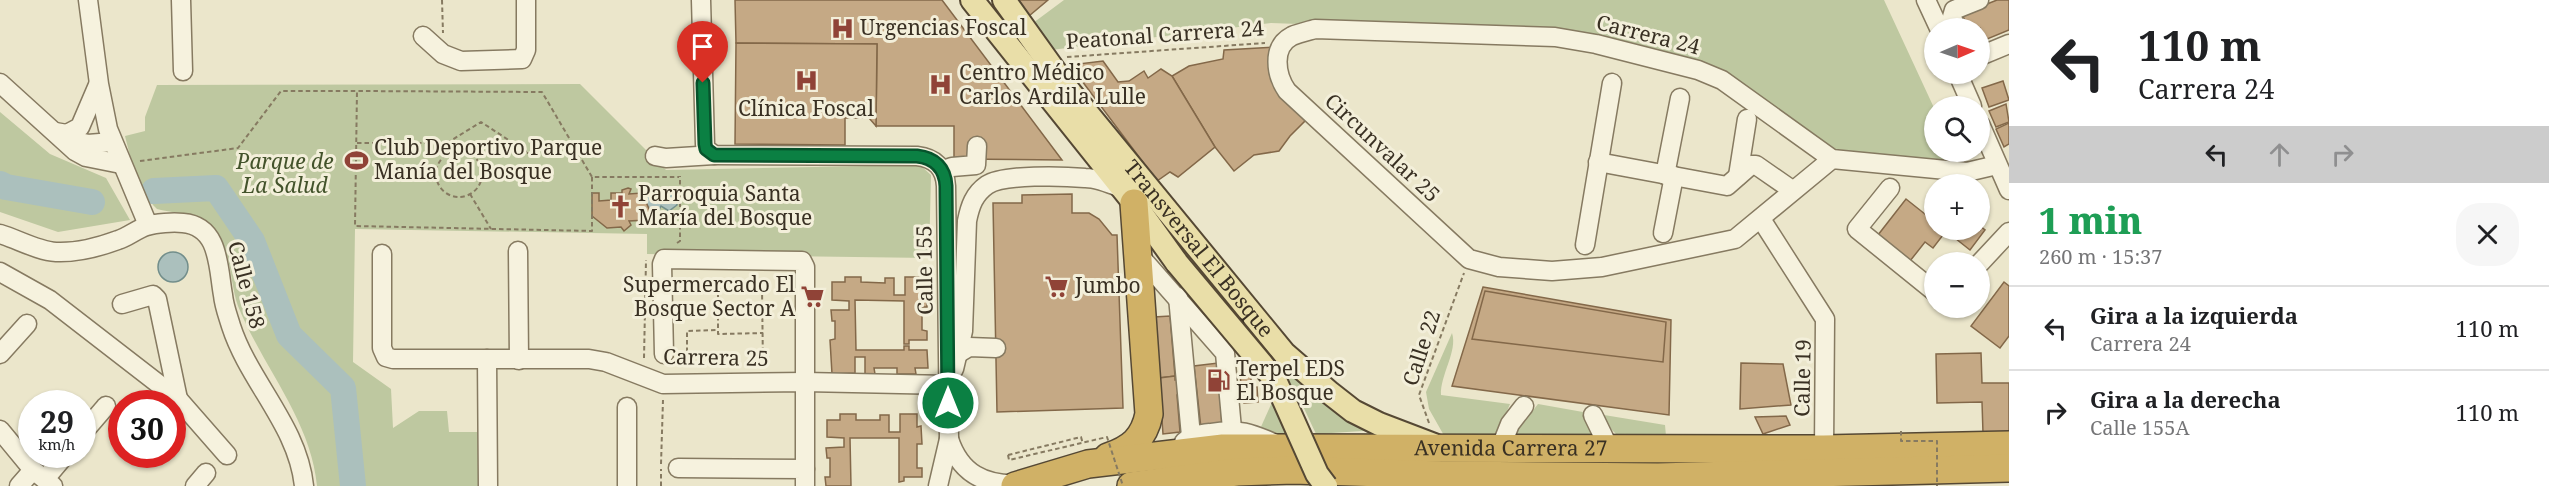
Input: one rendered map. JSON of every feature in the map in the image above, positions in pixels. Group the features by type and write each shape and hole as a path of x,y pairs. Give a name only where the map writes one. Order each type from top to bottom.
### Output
{"highway":[{"path":"1088,464 1124,451 1137,442 1147,424 1149,414 1138,254 1128,195"},
{"name":"Avenida Carrera 27","path":"1017,485 1088,464 1185,444 1223,448 1500,449 1749,447 1824,449 2009,445"},
{"path":"1658,477 1749,447"},
{"path":"1131,486 1237,472 1294,470 1440,475 1658,477 2009,468"}],"main road":[{"name":"Transversal El Bosque","path":"972,0 1128,195 1177,263 1275,380 1317,474 1326,486"},
{"name":"Transversal El Bosque","path":"1004,0 1069,90 1284,352 1353,411 1379,424 1438,447"}],"street":[{"path":"0,234 54,252 82,251 120,240 148,225 112,142 99,84 88,0"},
{"path":"181,0 183,71"},
{"path":"423,36 443,54 460,61 522,58 526,50 526,0"},
{"path":"701,0 708,145"},
{"path":"1926,0 1934,18"},
{"path":"1952,18 1954,10 1979,0"},
{"name":"Carrera 24","path":"1286,42 1290,37 1316,29 1555,37 1596,44 1698,70 1722,80 1832,159"},
{"name":"Circunvalar 25","path":"1286,42 1279,49 1277,62 1279,79 1287,91 1469,259"},
{"path":"1990,52 2009,44"},
{"path":"0,83 75,151 86,157 121,164"},
{"path":"1585,245 1612,83"},
{"path":"55,132 67,134 80,127 99,84"},
{"path":"1663,233 1680,98"},
{"path":"1738,176 1747,119"},
{"path":"55,132 77,143 112,142"},
{"path":"655,156 666,158 708,145 917,156 937,165 952,167 976,165 977,146"},
{"path":"1990,148 2009,190"},
{"path":"1469,259 1499,267 1551,271 1602,267 1736,239 1832,159 1967,172 1997,165"},
{"path":"1598,162 1727,186 1751,165 1755,165 1792,190"},
{"name":"Calle 155","path":"937,165 946,186 949,439 938,486"},
{"name":"Calle 155","path":"948,384 959,353 963,331 967,221 974,197 989,183 1004,178 1086,178 1128,195"},
{"path":"1890,188 1857,230 1924,283"},
{"name":"Calle 19","path":"1761,219 1825,319 1824,449"},
{"name":"Calle 158","path":"148,225 183,223 195,226 212,241 216,252 223,299 232,328 245,361 278,415 299,457 304,486"},
{"path":"1990,252 2009,232"},
{"path":"518,251 519,360"},
{"name":"Carrera 25","path":"382,254 382,348 386,357 589,359 606,362 663,384 805,382 948,384"},
{"path":"1138,254 1225,353 1232,429"},
{"path":"664,354 662,264 664,259 799,259 805,267 805,478 678,468"},
{"path":"0,272 50,300 166,390"},
{"path":"122,304 153,295 158,299 176,390"},
{"path":"1178,297 1185,444 1232,429 1251,433 1284,448"},
{"path":"0,354 27,324"},
{"path":"959,353 969,347 996,343 975,339 963,331"},
{"path":"487,359 488,486"},
{"path":"96,418 106,406"},
{"path":"1500,449 1510,424 1524,406"},
{"path":"627,407 627,486"},
{"path":"186,408 227,455"},
{"path":"1593,415 1609,448"},
{"path":"0,430 43,479 19,486"},
{"name":"Calle 155","path":"949,439 954,454 963,468 976,478 991,484 1017,485"}],"path":[{"path":"442,0 443,54"},
{"name":"Peatonal Carrera 24","path":"1046,59 1286,42"},
{"path":"121,164 238,148 281,91 357,91 542,92 592,177 592,231 356,226 357,91"},
{"path":"357,143 447,143 481,122 527,152"},
{"path":"467,153 474,157 481,169 480,183 470,194 457,197 450,195 438,184 436,177 439,161 452,152 577,153"},
{"path":"592,177 679,177"},
{"path":"470,194 491,229"},
{"name":"Calle 22","path":"1438,447 1419,395 1469,259"},
{"path":"763,333 718,334 717,289 762,288 763,333 763,370"},
{"path":"687,370 687,331 718,330"},
{"path":"1901,431 1901,441 1937,441 1937,486"},
{"path":"1081,437 1008,455 1009,460 1107,437 1123,486"}],"green space":[{"path":"1064,0 1884,0 1929,96 1924,96 1924,162 1959,162 1963,170 1821,147 1706,66 1434,29 1271,23 1051,50 1029,26"},
{"name":"Parque de La Salud","path":"580,84 666,170 920,165 931,175 929,258 647,254 647,234 355,229 353,362 391,389 393,428 419,411 447,411 449,432 479,432 479,486 317,486 306,438 238,306 223,243 213,228 199,219 157,209 134,172 125,136 145,131 145,117 157,85"},
{"path":"0,112 50,154 106,178 130,220 58,232 0,212"},
{"path":"1237,317 1279,359 1378,430 1316,434 1286,376"},
{"path":"1452,333 1453,347 1441,387 1441,395 1510,404 1496,437 1446,439 1429,409 1426,392"},
{"path":"1273,400 1290,438 1260,429"},
{"path":"1538,404 1583,412 1592,435 1512,438"},
{"path":"1604,415 1665,425 1666,436 1621,439 1608,426"}],"shaded area":[{"path":"667,191 676,195 677,205 669,211 661,206 658,212 647,210 646,200 652,192 660,197"},
{"path":"173,252 184,256 188,267 184,278 173,282 162,278 158,267 162,256"}],"building":[{"name":"Centro Médico Carlos Ardila Lulle","path":"735,0 942,0 1062,160 954,159 954,126 876,126 877,44 736,43"},
{"path":"1017,0 1048,0 1029,16"},
{"path":"1997,0 2009,0 2009,30 1990,38 1990,18 1964,18 1962,14"},
{"name":"Clínica Foscal","path":"736,43 877,44 876,126 869,118 845,118 845,145 735,144"},
{"path":"1275,47 1286,96 1311,115 1279,151 1254,155 1234,171 1215,147 1172,76 1189,66 1223,59 1224,50"},
{"path":"1103,61 1118,82 1129,81 1144,71 1148,78 1161,69 1172,76 1215,147 1178,177 1170,172 1157,181 1070,65"},
{"path":"2003,81 2009,100 1990,107 1990,96 1985,96 1982,88"},
{"path":"2006,104 2009,122 1996,127 1990,111"},
{"path":"2009,123 2009,144 2004,147 1996,129"},
{"name":"Parroquia Santa María del Bosque","path":"631,189 629,194 642,193 650,211 647,220 629,221 631,225 624,231 621,227 607,228 592,216 592,193 599,193 599,201 611,200 611,193 622,193 622,190"},
{"name":"Jumbo","path":"1072,194 1072,213 1089,213 1099,219 1112,235 1117,235 1123,408 997,412 993,203 1022,203 1022,195"},
{"path":"1906,199 1924,213 1924,240 1939,240 1933,248 1925,242 1910,261 1878,235"},
{"path":"1957,240 1978,240 1970,250"},
{"path":"845,277 861,277 861,282 885,283 885,278 894,278 894,295 905,295 905,277 922,277 922,289 926,289 927,307 922,307 922,330 927,331 927,340 909,340 909,344 904,344 904,301 855,300 856,350 904,350 904,346 909,346 909,350 927,350 928,368 915,368 916,374 897,374 897,368 874,368 875,374 865,374 865,357 855,357 855,373 832,374 830,340 835,339 835,321 832,321 831,310 849,310 849,301 832,300 832,282 845,282"},
{"path":"2004,282 2009,286 2009,336 2000,348 1971,326 1977,318 1990,318 1990,301"},
{"path":"1483,287 1671,320 1669,415 1452,386"},
{"path":"1485,291 1666,322 1663,362 1472,339"},
{"path":"1170,316 1175,376 1159,378 1154,317"},
{"path":"1981,353 1982,383 2009,383 2009,432 1983,433 1982,402 1937,403 1936,354"},
{"path":"1218,363 1222,426 1201,428 1194,366"},
{"path":"1741,363 1783,364 1791,405 1740,409"},
{"path":"1240,372 1246,372 1251,376 1251,385 1241,386"},
{"path":"1175,376 1175,380 1181,380 1182,395 1177,395 1180,432 1163,434 1159,378"},
{"path":"1257,387 1258,402 1244,403 1243,388"},
{"path":"840,414 856,414 856,420 880,420 880,415 889,415 889,432 900,432 900,414 917,414 917,427 921,426 922,444 917,444 917,468 922,468 922,477 904,477 904,481 899,482 899,438 850,438 851,486 826,486 825,477 830,477 830,458 827,458 826,448 844,447 844,438 827,437 827,420 840,420"},
{"path":"1786,416 1790,425 1763,434 1755,417"}],"waterway":[{"path":"0,184 92,202"},
{"path":"154,191 216,188 252,241 289,335 343,388 353,486"}],"place":[{"name":"Urgencias Foscal","path":"842,28"},
{"name":"Clínica Foscal","path":"806,81"},
{"name":"Centro Médico Carlos Ardila Lulle","path":"941,85"},
{"name":"Club Deportivo Parque Manía del Bosque","path":"356,160"},
{"name":"Parroquia Santa María del Bosque","path":"620,206"},
{"name":"Jumbo","path":"1057,286"},
{"name":"Supermercado El Bosque Sector A","path":"813,297"},
{"name":"Terpel EDS El Bosque","path":"1218,381"}],"route":[{"path":"703,83 705,144 706,149 714,155 917,156 932,160 943,170 946,177 948,403"}]}
